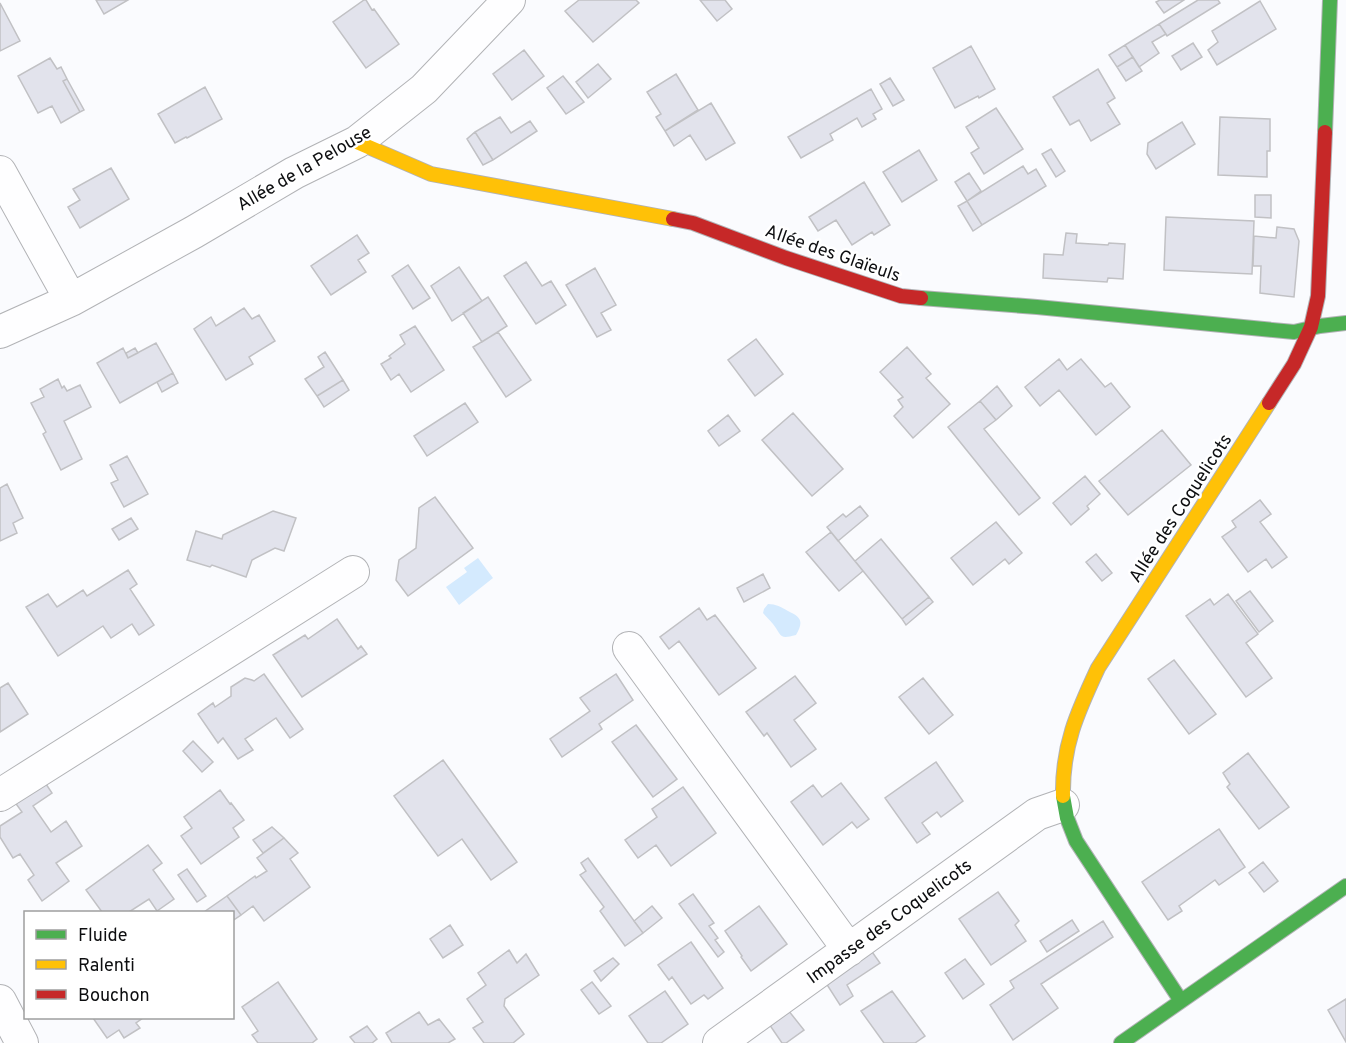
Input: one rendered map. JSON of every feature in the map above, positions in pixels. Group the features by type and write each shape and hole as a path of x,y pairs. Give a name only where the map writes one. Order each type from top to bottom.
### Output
{"street":[{"name":"Allée de la Pelouse","path":"0,332 71,300 294,173 357,141 424,89 509,0"},
{"name":"Allée des Coquelicots","path":"1181,1001 1077,842 1070,829 1063,805 1062,786 1074,723 1098,668 1294,364 1311,327 1318,296 1330,0"},
{"name":"Allée des Glaïeuls","path":"357,141 431,174 693,223 786,258 901,296 1294,332 1328,324 1346,323"},
{"path":"0,172 71,300"},
{"path":"0,795 353,572"},
{"path":"629,648 849,950"},
{"name":"Impasse des Coquelicots","path":"719,1043 1037,814 1063,805"},
{"path":"1121,1043 1346,886"},
{"path":"0,1001 22,1043"}],"water":[{"path":"478,558 493,578 459,605 446,587 467,572 464,568"},
{"path":"768,604 781,607 800,620 796,635 781,636 763,613"}],"building":[{"path":"96,0 128,0 104,14"},
{"path":"364,0 372,10 374,9 399,44 366,68 333,22"},
{"path":"579,0 636,0 639,3 593,42 565,11"},
{"path":"700,0 725,0 732,9 717,21"},
{"path":"1184,0 1164,13 1156,2"},
{"path":"1198,0 1218,0 1220,3 1167,36 1159,24"},
{"path":"1260,1 1276,29 1217,65 1208,50 1218,42 1212,31"},
{"path":"0,3 20,41 0,51"},
{"path":"1159,24 1166,34 1152,42 1159,53 1139,67 1125,45"},
{"path":"1193,43 1202,57 1181,70 1172,56"},
{"path":"1125,45 1133,57 1117,67 1109,55"},
{"path":"971,46 995,89 955,108 933,68"},
{"path":"524,50 544,76 512,100 493,74"},
{"path":"1133,57 1142,71 1126,81 1117,67"},
{"path":"50,58 57,69 61,67 67,79 63,81 80,112 61,123 52,106 38,113 18,76"},
{"path":"598,64 611,79 588,98 576,82"},
{"path":"1098,69 1115,98 1107,103 1120,124 1091,141 1079,120 1070,125 1053,97"},
{"path":"676,74 698,110 665,131 656,117 661,114 647,92"},
{"path":"563,76 584,102 566,114 547,88"},
{"path":"890,78 904,100 893,106 880,84"},
{"path":"67,79 84,110 80,112 63,81"},
{"path":"205,87 222,119 175,143 158,114"},
{"path":"871,89 882,109 873,114 876,119 862,127 857,118 830,134 833,140 801,158 788,137"},
{"path":"711,103 735,143 706,160 690,135 674,146 665,131"},
{"path":"996,108 1023,149 984,174 971,153 979,148 966,127"},
{"path":"500,117 511,133 530,121 537,131 493,160 475,132"},
{"path":"1220,117 1270,119 1267,177 1218,175"},
{"path":"1182,122 1195,144 1156,169 1147,154 1148,143"},
{"path":"475,132 493,160 483,165 467,139"},
{"path":"1051,149 1065,171 1056,177 1042,154"},
{"path":"919,150 937,180 902,202 883,172"},
{"path":"1023,166 1028,174 1036,169 1046,186 982,225 967,201"},
{"path":"111,168 129,199 80,228 68,207 80,200 73,189"},
{"path":"969,173 981,191 967,201 955,182"},
{"path":"864,182 890,225 874,235 872,232 852,245 836,220 818,231 809,217"},
{"path":"1255,195 1271,195 1271,218 1255,217"},
{"path":"967,201 982,225 973,231 958,206"},
{"path":"1166,217 1254,221 1252,274 1164,270"},
{"path":"1277,227 1294,229 1299,241 1294,297 1260,293 1261,266 1253,266 1254,236 1276,238"},
{"path":"1066,233 1077,234 1076,243 1125,244 1123,279 1108,278 1107,282 1043,278 1044,254 1063,255"},
{"path":"357,235 369,253 358,260 366,272 331,295 311,266"},
{"path":"526,262 542,286 551,281 566,305 536,324 504,276"},
{"path":"408,265 430,298 413,309 392,276"},
{"path":"459,267 482,301 452,321 431,286"},
{"path":"595,268 616,305 601,313 611,330 597,337 566,285"},
{"path":"488,297 507,326 482,342 463,313"},
{"path":"244,308 252,319 259,315 275,341 249,357 253,364 226,380 194,329 211,317 216,326"},
{"path":"415,326 444,370 411,392 399,374 391,380 381,364 405,344 400,335"},
{"path":"498,332 531,380 506,397 473,347"},
{"path":"756,339 783,374 755,396 728,360"},
{"path":"156,343 173,373 120,403 97,363 123,348 128,358"},
{"path":"907,347 931,374 926,378 950,404 913,438 894,416 903,407 898,400 903,397 880,372"},
{"path":"135,348 138,353 128,358 126,353"},
{"path":"325,352 343,380 317,396 305,379 324,367 318,357"},
{"path":"1059,359 1067,370 1081,359 1105,387 1111,383 1130,407 1096,435 1059,390 1040,406 1025,387"},
{"path":"173,373 178,383 162,392 157,382"},
{"path":"58,379 62,388 64,386 67,391 80,385 91,407 64,421 82,459 61,470 43,434 46,432 31,403 44,397 40,389"},
{"path":"343,380 349,390 324,407 317,396"},
{"path":"997,386 1012,406 996,420 980,401"},
{"path":"980,401 996,420 984,429 1040,498 1019,515 948,427"},
{"path":"465,403 478,422 427,456 414,436"},
{"path":"793,413 843,469 812,496 762,440"},
{"path":"728,415 740,431 719,446 708,431"},
{"path":"1162,430 1191,465 1128,515 1099,481"},
{"path":"127,456 148,494 124,507 111,483 118,480 110,465"},
{"path":"1085,476 1100,494 1087,506 1089,509 1071,525 1053,503"},
{"path":"7,484 23,518 13,523 17,533 0,541 0,488"},
{"path":"435,497 473,548 408,596 396,580 399,560 416,548 419,508"},
{"path":"1260,500 1271,514 1260,522 1287,557 1272,568 1266,559 1248,572 1222,537 1236,527 1232,521"},
{"path":"860,506 868,516 838,541 827,527 843,514 846,517"},
{"path":"273,511 296,518 284,551 275,548 252,560 246,577 212,565 210,567 187,560 196,531 222,539 223,535"},
{"path":"131,518 138,529 119,540 112,529"},
{"path":"996,522 1022,553 1009,564 1005,559 973,585 951,558"},
{"path":"831,532 863,571 839,591 806,552"},
{"path":"881,539 929,597 902,619 855,561"},
{"path":"1096,554 1112,573 1102,581 1086,562"},
{"path":"128,570 137,584 130,589 154,625 139,635 132,624 111,638 103,626 58,656 26,607 48,594 57,607 83,590 87,596"},
{"path":"763,574 770,588 744,602 737,588"},
{"path":"1250,591 1273,621 1259,632 1236,601"},
{"path":"1228,594 1258,634 1246,643 1272,678 1246,697 1186,616 1210,599 1214,605"},
{"path":"929,597 933,602 906,625 902,619"},
{"path":"699,608 707,620 715,615 756,668 719,695 679,641 669,649 660,637"},
{"path":"337,619 358,649 361,646 367,654 302,697 273,655 305,635 308,639"},
{"path":"1174,660 1216,714 1189,734 1148,679"},
{"path":"264,674 303,729 290,738 276,718 245,739 253,750 238,759 223,738 218,743 198,714 213,703 215,707 231,696 231,687 245,678 254,681"},
{"path":"616,674 633,700 599,724 602,729 562,757 550,739 590,711 580,698"},
{"path":"795,676 816,703 794,720 816,749 791,767 767,733 764,736 746,712"},
{"path":"923,678 953,715 929,734 899,697"},
{"path":"8,683 28,714 0,732 0,688"},
{"path":"636,725 677,779 653,797 612,742"},
{"path":"193,741 213,762 202,772 183,751"},
{"path":"1248,753 1289,807 1259,829 1227,787 1230,784 1223,773"},
{"path":"443,760 517,862 491,880 462,839 438,856 394,796"},
{"path":"936,762 963,801 941,817 937,812 922,823 930,834 917,843 885,798"},
{"path":"44,781 52,793 33,806 51,832 66,821 82,846 56,863 69,881 42,901 28,880 34,875 20,854 13,858 0,837 0,826 22,812 14,801"},
{"path":"841,783 869,819 857,828 852,822 823,845 791,802 813,785 822,797"},
{"path":"683,787 716,833 671,866 656,845 638,858 625,840 657,817 652,809"},
{"path":"220,790 244,820 233,828 239,837 201,864 181,836 192,828 184,817"},
{"path":"272,827 284,838 263,853 253,840"},
{"path":"1219,829 1245,867 1219,885 1215,880 1179,906 1182,911 1168,920 1142,882"},
{"path":"284,838 298,853 290,859 310,887 264,921 253,906 241,915 227,896 255,876 256,878 267,871 257,858"},
{"path":"148,845 162,863 153,870 174,899 157,911 149,899 131,911 101,911 86,890"},
{"path":"588,858 643,933 625,946 600,911 604,907 580,875 586,871 581,863"},
{"path":"1263,862 1278,881 1264,892 1249,873"},
{"path":"187,869 206,896 197,902 178,875"},
{"path":"998,892 1019,921 1015,925 1026,941 991,965 959,919"},
{"path":"693,894 714,923 709,926 724,952 718,957 679,904"},
{"path":"227,896 241,915 234,920 234,911 205,911"},
{"path":"652,906 662,918 643,933 634,921"},
{"path":"759,906 787,944 751,971 725,931"},
{"path":"1072,920 1079,931 1047,952 1040,941"},
{"path":"1103,921 1113,937 1041,984 1058,1008 1013,1040 990,1005 1014,988 1010,981"},
{"path":"450,925 463,945 443,958 430,939"},
{"path":"691,942 723,988 708,999 704,995 691,1004 672,977 669,980 658,965"},
{"path":"870,949 880,963 847,985 853,996 840,1005 824,980"},
{"path":"509,950 517,963 526,954 539,975 505,999 504,1006 524,1034 513,1043 484,1043 473,1028 483,1022 467,999 486,985 478,973"},
{"path":"613,958 619,964 601,981 594,971"},
{"path":"965,959 984,984 963,999 945,973"},
{"path":"278,982 317,1039 312,1043 258,1043 252,1035 258,1031 242,1007"},
{"path":"592,982 611,1006 599,1014 581,990"},
{"path":"665,991 688,1024 661,1043 648,1043 629,1016"},
{"path":"892,991 925,1036 915,1043 884,1043 861,1011"},
{"path":"1346,999 1346,1042 1328,1010"},
{"path":"788,1010 804,1030 786,1043 782,1043 769,1024"},
{"path":"419,1012 428,1025 439,1019 455,1039 448,1043 392,1043 386,1033"},
{"path":"94,1019 142,1019 136,1023 140,1028 124,1038 119,1030 107,1038"},
{"path":"367,1026 377,1039 372,1043 355,1043 350,1037"}],"traffic: fast":[{"path":"1325,132 1330,0"},
{"path":"921,298 1294,332 1346,323"},
{"path":"1063,796 1067,818 1076,841 1181,1001"},
{"path":"1121,1043 1346,886"}],"traffic: slow":[{"path":"357,142 431,174 673,219"},
{"path":"1063,796 1065,761 1072,730 1098,668 1269,403"}],"traffic: jam":[{"path":"1269,403 1294,364 1311,327 1318,296 1325,132"},
{"path":"673,219 693,223 786,258 901,296 921,298"}]}
